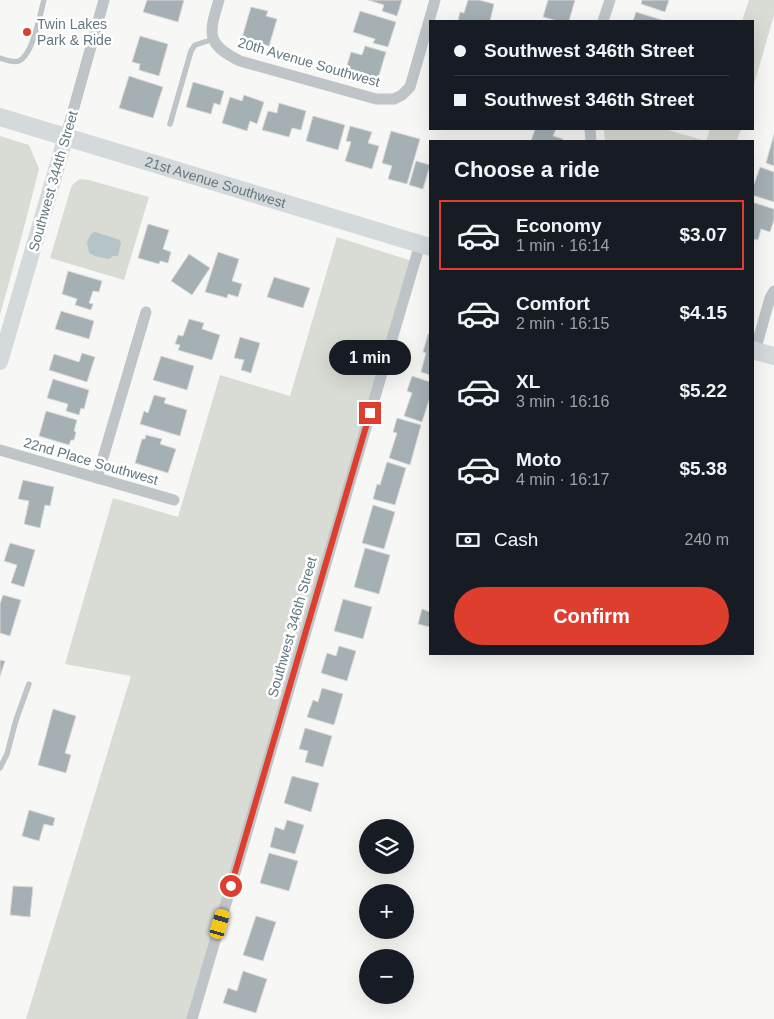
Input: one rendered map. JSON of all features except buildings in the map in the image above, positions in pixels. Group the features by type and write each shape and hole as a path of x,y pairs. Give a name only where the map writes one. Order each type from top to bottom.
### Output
{"main road":[{"name":"21st Avenue Southwest","path":"0,117 425,245"},
{"path":"754,350 774,356"}],"street":[{"name":"Southwest 344th Street","path":"0,362 104,0"},
{"path":"216,43 211,25 219,0"},
{"name":"20th Avenue Southwest","path":"429,20 435,0"},
{"path":"603,20 610,0"},
{"name":"20th Avenue Southwest","path":"216,43 226,54 240,61 367,97 394,99 402,95 410,86 429,21"},
{"name":"Southwest 346th Street","path":"192,1019 425,245"},
{"path":"754,350 770,298 774,291"},
{"path":"97,478 146,312"},
{"name":"22nd Place Southwest","path":"0,450 174,500"}],"lane":[{"path":"0,58 17,61 27,54 44,0"},
{"path":"170,124 191,51 195,45 216,43"},
{"path":"0,768 7,754 16,720 29,684"}],"shaded area":[{"path":"749,0 774,0 774,15 754,85 754,20 742,20"},
{"path":"604,130 668,130 702,140 605,140"},
{"path":"710,130 741,130 737,140 706,140"},
{"path":"0,136 29,145 39,169 0,315"},
{"path":"80,179 149,197 124,280 50,258 70,191 73,184"},
{"path":"95,232 120,240 118,256 113,256 109,259 89,253 87,242 91,234"},
{"path":"337,237 415,262 192,1019 26,1019 131,676 65,664 113,498 178,517 220,375 290,396"}],"place":[{"name":"Twin Lakes Park & Ride","path":"27,32"}],"route":[{"path":"231,886 370,413"}]}
